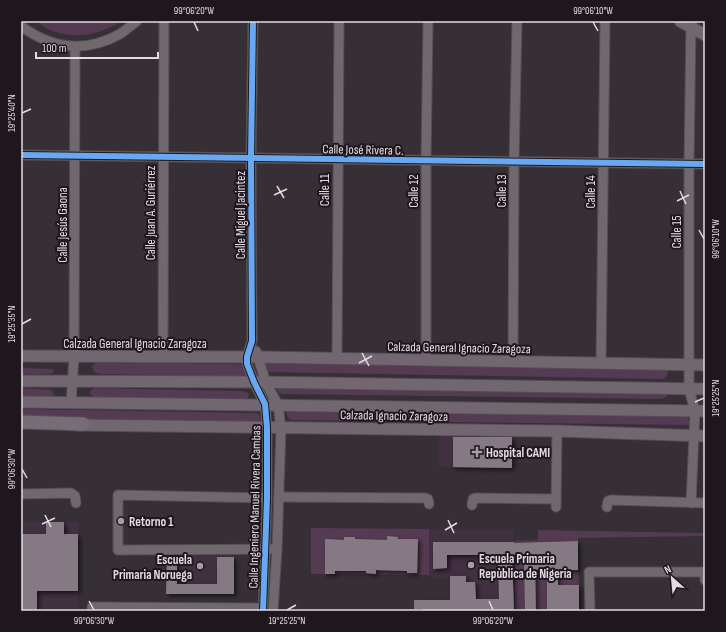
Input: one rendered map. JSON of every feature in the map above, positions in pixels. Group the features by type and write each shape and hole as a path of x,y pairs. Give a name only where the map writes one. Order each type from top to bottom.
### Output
{"highway":[{"path":"21,422 83,424"}],"main road":[{"path":"680,21 691,24 705,35"},
{"name":"Calzada General Ignacio Zaragoza","path":"21,356 252,357 705,365"},
{"path":"21,380 705,389"},
{"path":"21,402 265,404 700,411"},
{"path":"21,427 83,424"},
{"name":"Calzada Ignacio Zaragoza","path":"83,424 267,428 557,431 699,436"}],"street":[{"path":"21,26 31,33 52,43 75,47 106,40 120,34 137,21"},
{"name":"Calle Juan A. Guriérrez","path":"162,357 164,21"},
{"name":"Calle Miguel Jacintez","path":"253,21 251,158 252,357 278,405"},
{"name":"Calle 11","path":"337,359 339,21"},
{"name":"Calle 12","path":"426,360 428,21"},
{"name":"Calle 13","path":"513,362 514,162 517,21"},
{"name":"Calle 14","path":"601,364 605,21"},
{"name":"Calle 15","path":"691,24 689,164 689,389 700,411 699,436 691,503"},
{"name":"Calle Jesús Gaona","path":"71,403 74,357 75,47"},
{"name":"Calle José Rivera C.","path":"21,155 705,164"},
{"name":"Calle Miguel Jacintez","path":"252,357 247,364 265,404"},
{"name":"Calle Ingeniero Manuel Rivera Cambas","path":"263,610 267,498 267,428 265,404"},
{"name":"Calle Ingeniero Manuel Rivera Cambas","path":"273,611 277,549 281,428 278,405"},
{"path":"472,505 473,499 476,498 556,503 557,431"},
{"path":"21,494 71,493 75,496 76,503"},
{"path":"267,498 118,495 118,550 277,549"},
{"path":"279,497 425,498 428,499 429,504"},
{"path":"608,507 608,501 612,500 705,503"},
{"path":"590,611 590,572 705,572 705,580"},
{"path":"92,611 92,607 135,609 163,608 263,610"}],"shaded area":[{"path":"36,21 122,21 112,27 90,34 68,35 46,28"},
{"path":"269,361 667,368 668,372 664,379 267,372 265,365"},
{"path":"100,362 233,364 243,365 246,375 241,377 100,374 94,372 92,367 94,364"},
{"path":"21,368 53,369 53,373 21,374"},
{"path":"278,387 665,392 667,396 659,399 282,394 279,393 277,389"},
{"path":"21,388 52,390 54,395 51,397 21,396"},
{"path":"94,388 243,391 248,393 249,396 247,399 94,397 90,394 90,391"},
{"path":"21,409 256,413 259,414 261,423 21,422"},
{"path":"286,410 687,413 690,425 290,420 287,416"},
{"name":"Hospital CAMI","path":"439,436 515,437 514,468 438,467"},
{"path":"21,522 78,522 78,611 21,611"},
{"path":"311,528 429,529 429,575 311,574"},
{"name":"Escuela Primaria Repùblica de Nigeria","path":"429,529 513,530 515,611 410,611 410,601 450,600 450,577 430,577 429,575"},
{"path":"538,530 705,533 705,536 578,538 578,541 546,542 546,550 578,570 579,585 569,611 515,611 514,541 538,540"},
{"name":"Escuela Primaria Noruega","path":"167,555 234,555 234,594 166,594"}],"building":[{"name":"Hospital CAMI","path":"453,437 512,437 512,468 453,467"},
{"path":"46,522 64,522 64,534 78,534 78,591 37,591 37,611 21,611 21,534 46,534"},
{"path":"387,536 398,537 398,539 418,539 417,573 407,573 407,571 376,570 376,574 366,573 366,571 335,571 335,574 325,574 325,539 344,540 344,537 355,537 355,539 387,540"},
{"path":"578,541 578,570 558,570 558,585 579,585 579,611 547,611 547,570 535,570 536,611 525,611 524,555 512,555 514,611 422,611 422,609 414,609 414,600 450,600 450,576 466,576 466,582 475,582 476,599 499,599 498,555 447,555 447,568 433,569 433,542 514,543"},
{"path":"167,556 177,556 177,584 217,584 217,557 234,557 234,594 166,594"}],"cycle path":[{"path":"253,21 251,158 252,341 247,357 247,364 265,404 267,428 267,498 263,611"},
{"path":"21,155 705,164"}],"place":[{"name":"Hospital CAMI","path":"477,452"},
{"name":"Retorno 1","path":"121,521"},
{"name":"Escuela Primaria Repùblica de Nigeria","path":"471,565"},
{"name":"Escuela Primaria Noruega","path":"200,566"}]}
